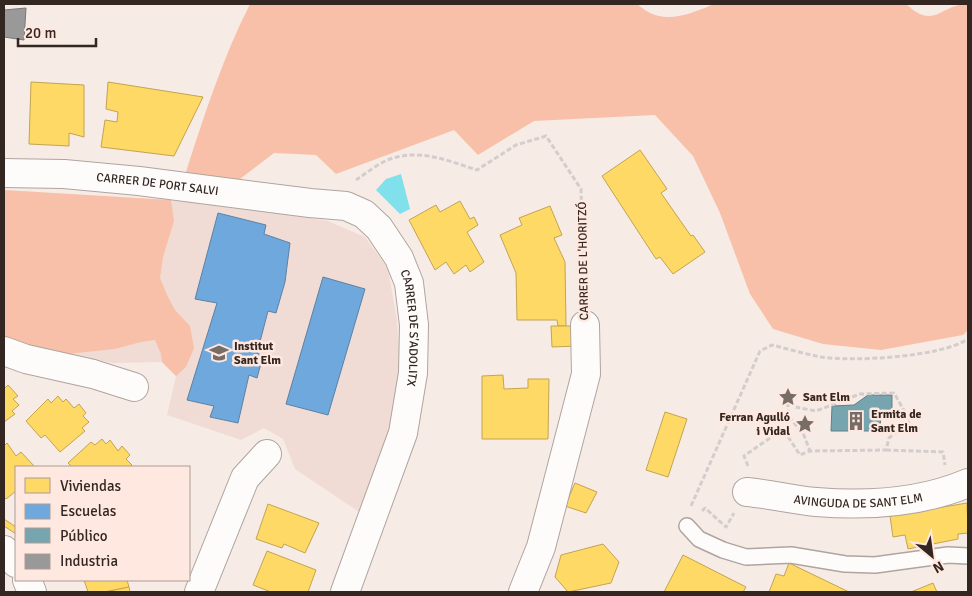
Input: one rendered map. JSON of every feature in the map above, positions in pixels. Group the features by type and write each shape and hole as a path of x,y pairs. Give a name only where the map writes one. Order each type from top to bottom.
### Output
{"street":[{"name":"CARRER DE PORT SALVI","path":"4,173 64,174 139,181 310,203"},
{"name":"CARRER DE S'ADOLITX","path":"310,203 346,206 364,214 379,228 399,258 409,283 414,325 413,373 404,433 345,592"},
{"name":"CARRER DE L'HORITZÓ","path":"523,592 541,547 586,374 585,325"},
{"path":"4,351 26,359 93,374 134,387"},
{"path":"199,592 245,478 267,454"},
{"name":"AVINGUDA DE SANT ELM","path":"747,492 818,502 870,503 907,500 949,491 968,483"},
{"path":"4,550 15,562"}],"lane":[{"path":"688,519 699,539 722,550 746,557 791,555 845,564 875,565 948,555 968,556"}],"path":[{"name":"CARRER DE L'HORITZÓ","path":"346,206 356,180 396,156 426,155 477,170 516,145 546,136 581,189 585,325"},
{"path":"688,519 760,351 772,345 820,357 854,360 928,353 960,344 968,339"},
{"path":"810,450 803,432 788,416 788,397 795,407 816,411 860,394 894,393 910,421 888,438 886,450"},
{"path":"744,456 783,429 800,455 810,450 942,452"},
{"path":"700,512 705,508 726,527"}],"shaded area":[{"path":"250,4 637,4 658,16 674,17 714,4 906,4 916,12 931,16 958,5 968,4 968,330 963,335 881,350 823,344 773,329 750,294 720,213 693,156 655,115 534,121 478,155 454,130 336,174 316,155 274,153 240,179 184,178 222,68"},
{"name":"Institut Sant Elm","path":"4,190 233,205 328,221 365,237 388,269 397,320 401,379 375,482 362,514 295,469 283,439 264,428 241,440 167,415 176,376 162,362 113,363 4,345"},
{"path":"4,190 171,200 174,221 163,257 160,278 175,310 190,326 194,348 186,367 176,376 162,362 155,340 115,349 58,355 4,345"}],"water":[{"path":"401,174 410,209 400,214 376,190 386,179"}],"building: Viviendas":[{"path":"31,82 84,85 84,137 69,133 69,146 29,144"},
{"path":"108,82 203,97 174,156 101,147 105,120 117,122 118,112 106,109"},
{"path":"640,150 667,189 661,193 691,236 693,235 705,252 673,274 660,257 656,259 602,176"},
{"path":"460,201 470,219 474,217 478,225 467,232 484,262 470,272 466,265 454,274 446,262 435,270 409,220 436,205 440,212"},
{"path":"550,206 562,235 554,238 565,262 566,326 558,326 557,320 517,320 516,273 500,235 522,225 519,218"},
{"path":"551,326 577,326 577,346 552,347"},
{"path":"503,375 504,389 528,388 528,379 549,379 548,439 482,439 482,376"},
{"path":"8,385 18,396 13,399 19,405 12,411 15,414 4,422 4,389"},
{"path":"58,396 63,402 66,399 74,408 79,404 86,413 83,416 89,422 82,428 85,431 60,452 45,435 41,438 26,421 48,399 51,403"},
{"path":"665,412 687,419 668,477 646,470"},
{"path":"102,439 106,444 110,440 118,451 122,446 130,455 126,459 132,465 71,466 68,463 91,442 95,445"},
{"path":"7,443 16,456 21,452 34,466 15,466 15,492 6,499 4,497 4,446"},
{"path":"575,483 597,492 586,513 565,506"},
{"path":"967,503 968,533 958,534 958,539 908,549 905,535 893,537 890,516"},
{"path":"268,504 319,523 305,553 284,544 282,548 256,539"},
{"path":"4,519 15,526 15,533 4,526"},
{"path":"603,544 619,562 611,583 568,592 555,577 561,555"},
{"path":"267,551 316,570 308,592 271,592 253,585"},
{"path":"683,555 746,587 743,592 664,592"},
{"path":"789,563 849,592 769,592 776,574 784,576"},
{"path":"84,581 127,581 129,587 105,592 88,592"},
{"path":"933,583 937,592 911,592"},
{"path":"129,587 130,592 105,592"}],"building: Escuelas":[{"path":"218,213 266,225 264,234 290,243 285,282 276,313 268,311 257,353 263,356 257,378 249,375 238,423 210,417 214,406 187,400 217,303 195,299"},
{"path":"323,277 365,289 328,415 286,404"}],"building: Público":[{"name":"Ermita de Sant Elm","path":"868,395 892,395 892,410 881,410 880,431 831,431 832,406 854,405"}],"building: Industria":[{"path":"26,8 24,40 4,37 4,10"}],"place":[{"name":"Institut Sant Elm","path":"219,353"},
{"name":"Sant Elm","path":"788,397"},
{"name":"Ermita de Sant Elm","path":"856,421"},
{"name":"Ferran Agulló i Vidal","path":"805,424"}]}
